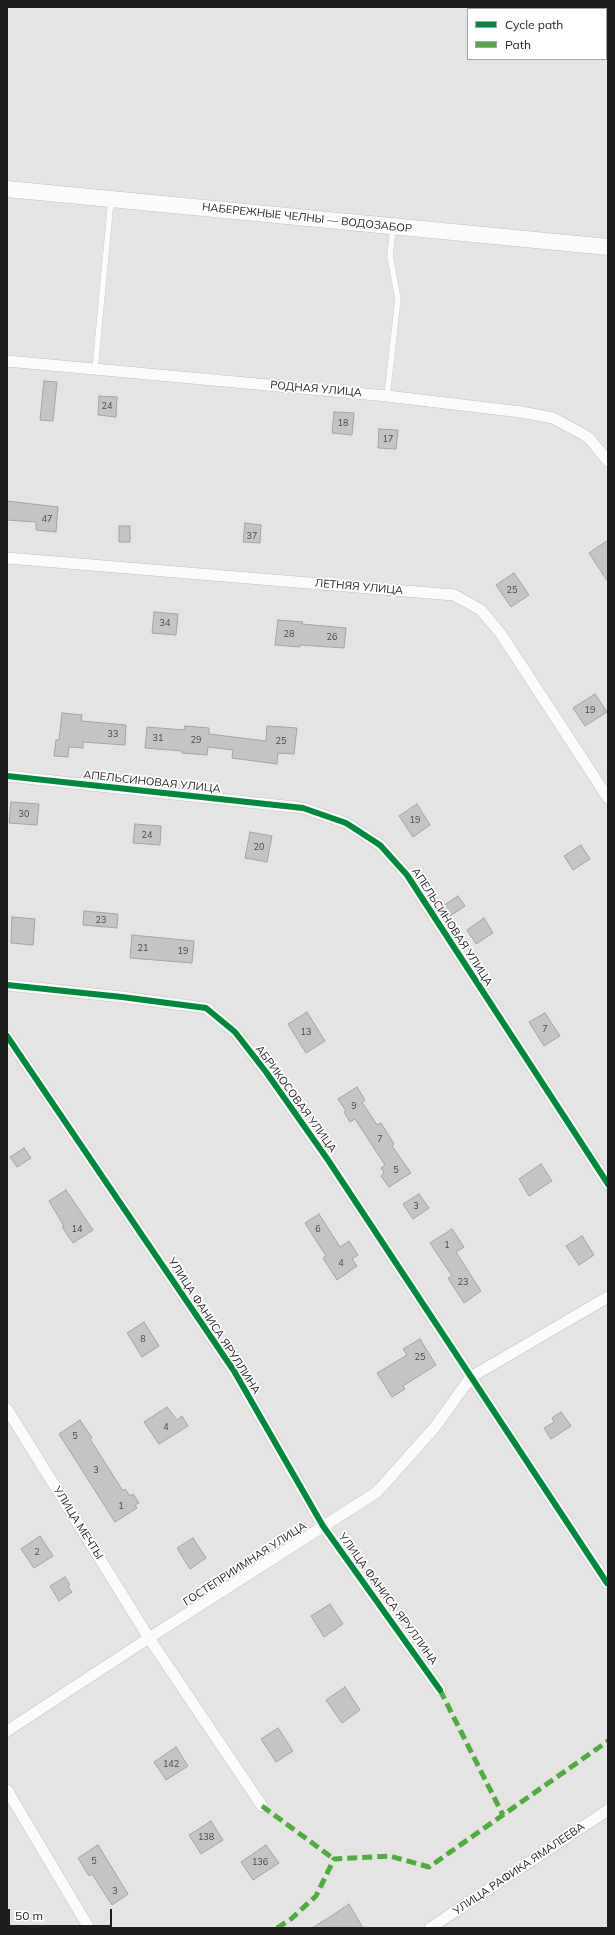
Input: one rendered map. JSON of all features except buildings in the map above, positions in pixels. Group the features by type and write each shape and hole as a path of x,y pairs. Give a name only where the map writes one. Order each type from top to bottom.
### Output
{"main road":[{"name":"НАБЕРЕЖНЫЕ ЧЕЛНЫ — ВОДОЗАБОР","path":"7,189 608,247"}],"street":[{"name":"РОДНАЯ УЛИЦА","path":"7,361 387,396 521,412 553,418 588,438 608,461"},
{"name":"ЛЕТНЯЯ УЛИЦА","path":"7,558 454,595 481,610 501,634 608,798"},
{"name":"АПЕЛЬСИНОВАЯ УЛИЦА","path":"7,776 304,808 346,823 380,845 407,876 608,1184"},
{"name":"АБРИКОСОВАЯ УЛИЦА","path":"7,985 122,997 206,1008 235,1032 266,1072 328,1160 607,1583"},
{"name":"УЛИЦА ФАНИСА ЯРУЛЛИНА","path":"7,1036 234,1371 323,1526 440,1690"},
{"name":"ГОСТЕПРИИМНАЯ УЛИЦА","path":"7,1731 377,1492 435,1427 471,1377 608,1297"},
{"name":"УЛИЦА МЕЧТЫ","path":"7,1409 149,1638 262,1806"},
{"path":"7,1790 89,1928"},
{"name":"УЛИЦА РАФИКА ЯМАЛЕЕВА","path":"430,1928 608,1810"}],"lane":[{"path":"95,369 111,198"},
{"path":"387,396 398,299 390,256 393,227"}],"marked path":[{"path":"440,1690 503,1815"},
{"path":"277,1928 291,1919 316,1896 334,1859 390,1856 429,1867 608,1741"},
{"path":"262,1806 334,1859"}],"cycle path":[{"path":"7,776 303,808 346,823 380,845 407,875 608,1184"},
{"path":"7,985 122,997 206,1008 235,1032 266,1072 328,1160 607,1583"},
{"path":"7,1036 234,1371 323,1526 440,1690"}]}
